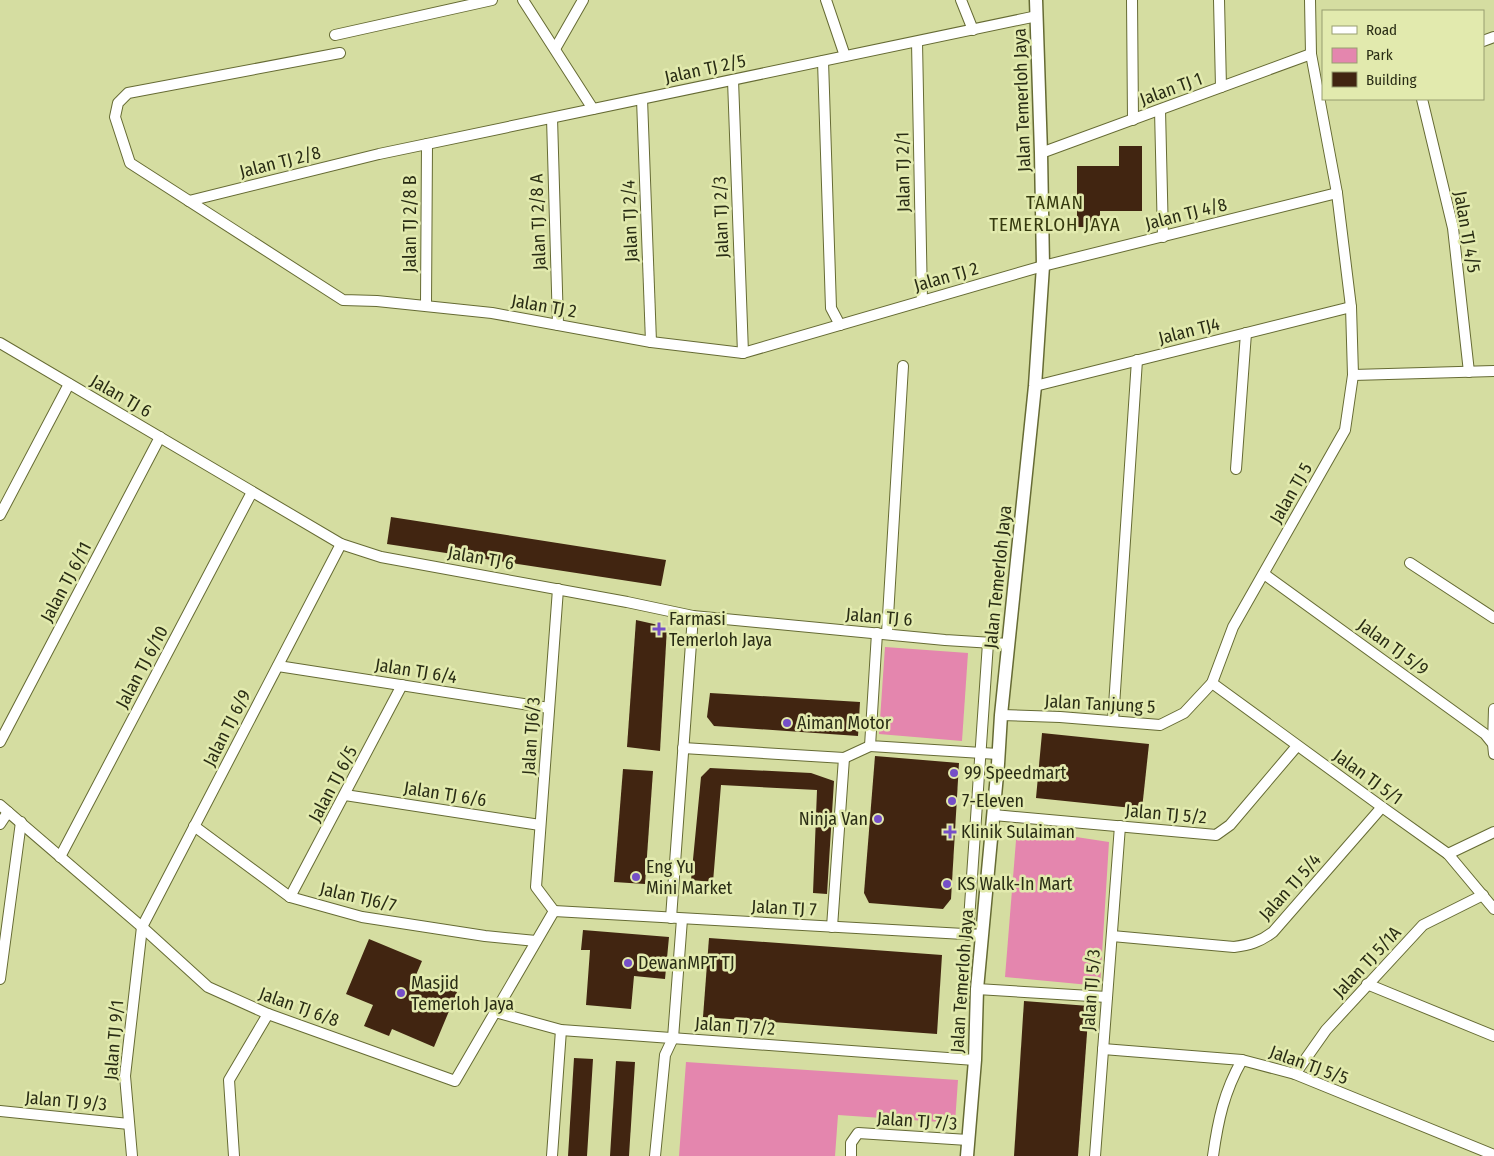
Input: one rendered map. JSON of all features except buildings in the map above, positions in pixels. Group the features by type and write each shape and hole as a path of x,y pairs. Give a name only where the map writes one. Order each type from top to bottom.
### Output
{"street":[{"path":"335,35 492,0"},
{"path":"523,0 593,109"},
{"path":"555,49 582,0"},
{"path":"826,0 845,56"},
{"path":"961,0 973,30"},
{"name":"Jalan Temerloh Jaya","path":"967,1156 975,1060 977,989 994,814 1001,715 1035,386 1043,266 1042,153 1036,0"},
{"path":"1132,0 1133,120"},
{"path":"1219,0 1221,87"},
{"name":"Jalan TJ 5","path":"1212,683 1233,627 1345,430 1352,375 1351,307 1337,193 1321,99 1311,54 1310,0"},
{"name":"Jalan TJ 2/5","path":"379,154 1037,16"},
{"name":"Jalan TJ 2/1","path":"917,42 922,301"},
{"name":"Jalan TJ 2","path":"340,54 128,93 118,103 115,117 130,163 343,300 426,305 492,313 651,342 743,353 1043,266"},
{"name":"Jalan TJ 1","path":"1042,153 1311,54"},
{"path":"823,61 832,308 840,325"},
{"name":"Jalan TJ 2/3","path":"733,80 743,353"},
{"name":"Jalan TJ 2/4","path":"642,99 651,342"},
{"name":"Jalan TJ 4/5","path":"1422,100 1453,228 1470,372"},
{"path":"1160,110 1163,236"},
{"name":"Jalan TJ 2/8 A","path":"552,118 558,325"},
{"name":"Jalan TJ 2/8 B","path":"426,144 426,305"},
{"name":"Jalan TJ 2/8","path":"189,202 379,154"},
{"name":"Jalan TJ 4/8","path":"1043,266 1337,193"},
{"name":"Jalan TJ4","path":"1035,386 1351,307"},
{"path":"1236,469 1246,333"},
{"name":"Jalan TJ 6","path":"0,343 341,544 381,557 693,616 945,640 1009,644"},
{"path":"1113,721 1137,360"},
{"path":"870,746 882,633 904,366"},
{"path":"1352,375 1494,371"},
{"path":"0,515 70,384"},
{"name":"Jalan TJ 6/11","path":"0,742 160,437"},
{"name":"Jalan TJ 6/10","path":"60,857 252,492"},
{"name":"Jalan TJ 6/9","path":"142,927 341,544"},
{"path":"1410,563 1494,618"},
{"name":"Jalan TJ 5/9","path":"1264,574 1485,734 1493,749"},
{"name":"Jalan TJ6/3","path":"554,911 536,887 558,589"},
{"path":"655,1156 665,1055 674,1038 676,918 683,748 693,616"},
{"path":"968,934 988,642"},
{"name":"Jalan TJ 6/4","path":"278,666 549,708"},
{"name":"Jalan Tanjung 5","path":"1001,715 1160,725 1184,713 1212,683"},
{"name":"Jalan TJ 5/1","path":"1212,683 1448,854 1494,910"},
{"name":"Jalan TJ 6/5","path":"290,897 402,685"},
{"path":"1493,749 1494,709"},
{"path":"683,748 844,758 870,746 998,754"},
{"name":"Jalan TJ 5/2","path":"994,814 1216,835 1230,825 1297,746"},
{"path":"832,927 844,758"},
{"name":"Jalan TJ 6/6","path":"345,795 540,825"},
{"name":"Jalan TJ 6/8","path":"0,805 4,813 21,822 208,987 268,1014 455,1081 554,911"},
{"name":"Jalan TJ 5/4","path":"1112,936 1234,946 1262,940 1272,932 1382,808"},
{"path":"0,824 4,813"},
{"path":"0,979 21,822"},
{"name":"Jalan TJ6/7","path":"194,826 290,897 362,917 485,936 536,941"},
{"name":"Jalan TJ 5/3","path":"1095,1156 1120,826"},
{"path":"1448,854 1494,832"},
{"name":"Jalan TJ 5/1A","path":"1295,1074 1326,1030 1424,925 1483,895"},
{"name":"Jalan TJ 7","path":"554,911 982,935"},
{"name":"Jalan TJ 9/1","path":"132,1156 125,1076 142,927"},
{"path":"1367,984 1494,1036"},
{"path":"977,989 1107,997"},
{"name":"Jalan TJ 7/2","path":"495,1012 561,1030 975,1060"},
{"path":"234,1156 228,1080 268,1014"},
{"path":"552,1156 561,1030"},
{"name":"Jalan TJ 5/5","path":"1103,1049 1242,1060 1295,1074 1494,1156"},
{"path":"1213,1156 1219,1117 1227,1092 1242,1060"},
{"name":"Jalan TJ 9/3","path":"0,1111 130,1124"},
{"name":"Jalan TJ 7/3","path":"851,1156 852,1143 858,1134 968,1140"}],"green space":[{"path":"885,647 968,653 962,741 879,734"},
{"path":"1017,828 1109,842 1100,986 1005,977"},
{"path":"686,1062 958,1080 955,1123 838,1115 835,1156 679,1156"}],"place":[{"name":"Farmasi Temerloh Jaya","path":"659,629"},
{"name":"Aiman Motor","path":"787,723"},
{"name":"99 Speedmart","path":"954,773"},
{"name":"7-Eleven","path":"952,801"},
{"name":"Ninja Van","path":"878,819"},
{"name":"Klinik Sulaiman","path":"950,832"},
{"name":"Eng Yu Mini Market","path":"636,877"},
{"name":"KS Walk-In Mart","path":"947,884"},
{"name":"DewanMPT TJ","path":"628,963"},
{"name":"Masjid Temerloh Jaya","path":"401,993"}],"district":[{"name":"TAMAN TEMERLOH JAYA","path":"1055,213"}]}
